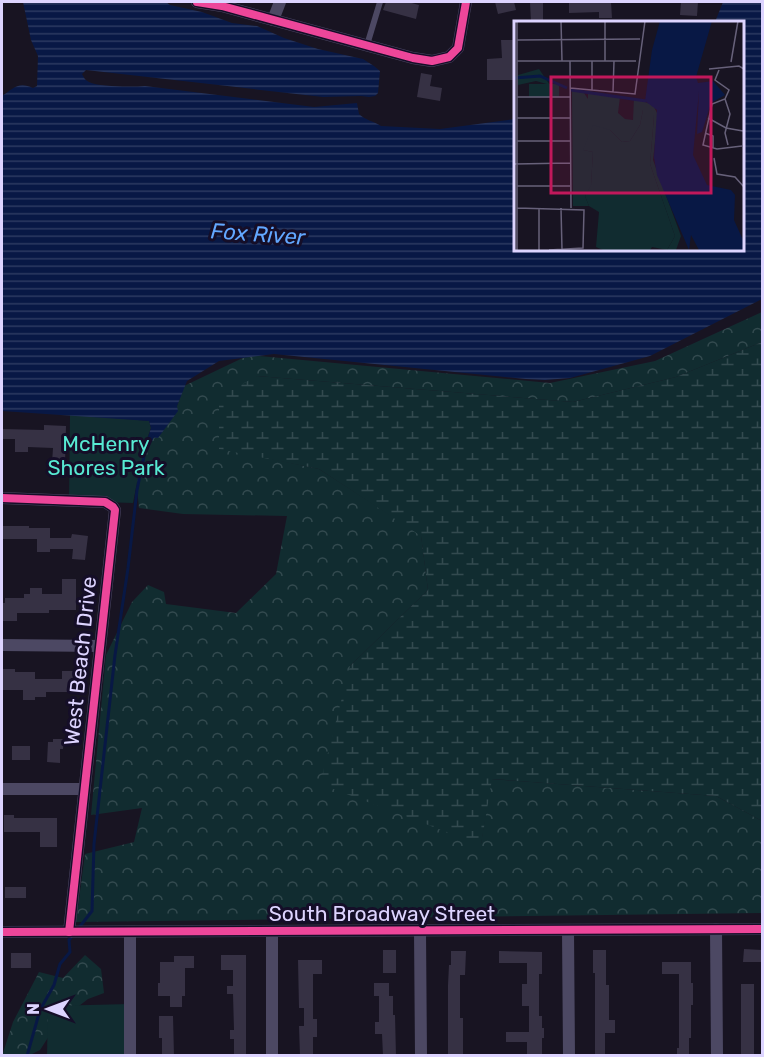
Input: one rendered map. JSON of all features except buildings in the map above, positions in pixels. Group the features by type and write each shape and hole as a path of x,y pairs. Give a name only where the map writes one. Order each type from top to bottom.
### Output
{"street":[{"path":"197,2 222,6 432,61 449,57 458,48 466,2"},
{"path":"273,20 280,2"},
{"name":"West Beach Drive","path":"2,498 105,502 115,510 69,932"},
{"path":"2,645 100,646"},
{"path":"2,789 84,789"},
{"path":"716,929 717,1056"},
{"name":"South Broadway Street","path":"2,932 762,929"},
{"path":"568,930 569,1056"},
{"path":"272,931 272,1056"},
{"path":"420,931 421,1056"},
{"path":"130,932 130,1056"}],"lane":[{"path":"367,45 380,2"}],"green space":[{"path":"762,312 762,342 676,377 573,402 257,376 219,448 319,469 421,535 428,590 350,666 481,844 491,779 716,796 762,821 762,913 76,922 85,854 134,842 142,808 91,815 106,655 132,602 148,585 164,592 166,604 236,613 276,574 287,516 183,514 139,508 135,468 144,438 158,437 177,406 184,386 249,355 550,383 655,361"},
{"path":"762,342 762,821 716,796 492,779 481,845 320,784 350,666 428,590 421,536 319,469 219,449 219,397 257,376 573,402 676,377"},
{"name":"McHenry Shores Park","path":"70,414 149,421 151,428 144,447 133,503 69,501"},
{"path":"85,955 101,969 104,993 88,999 58,1022 40,1050 30,1055 2,1056 13,1022 39,972 63,978"},
{"path":"130,1004 130,1055 47,1056 48,1006"}],"water":[{"name":"Fox River","path":"23,2 166,2 232,23 257,26 318,49 363,59 380,71 378,93 369,97 323,97 86,70 82,74 89,82 100,85 145,86 314,107 357,103 359,114 381,126 440,129 514,119 514,250 743,250 743,21 715,21 723,2 762,2 762,299 650,356 570,378 526,379 274,354 219,361 187,381 177,406 178,411 158,438 148,437 151,428 149,421 2,411 2,96 23,85 33,88 37,86 38,56 31,40"}],"waterway":[{"path":"78,929 92,911 94,844 115,655 137,490 145,451 153,436"},
{"path":"27,1056 40,1010 54,985 60,964 70,952 69,940 72,936"}],"cycle path":[{"path":"197,2 222,6 413,58 432,61 449,57 458,48 466,2"},
{"path":"2,498 105,502 115,510 69,932"},
{"path":"2,932 762,929"}]}
